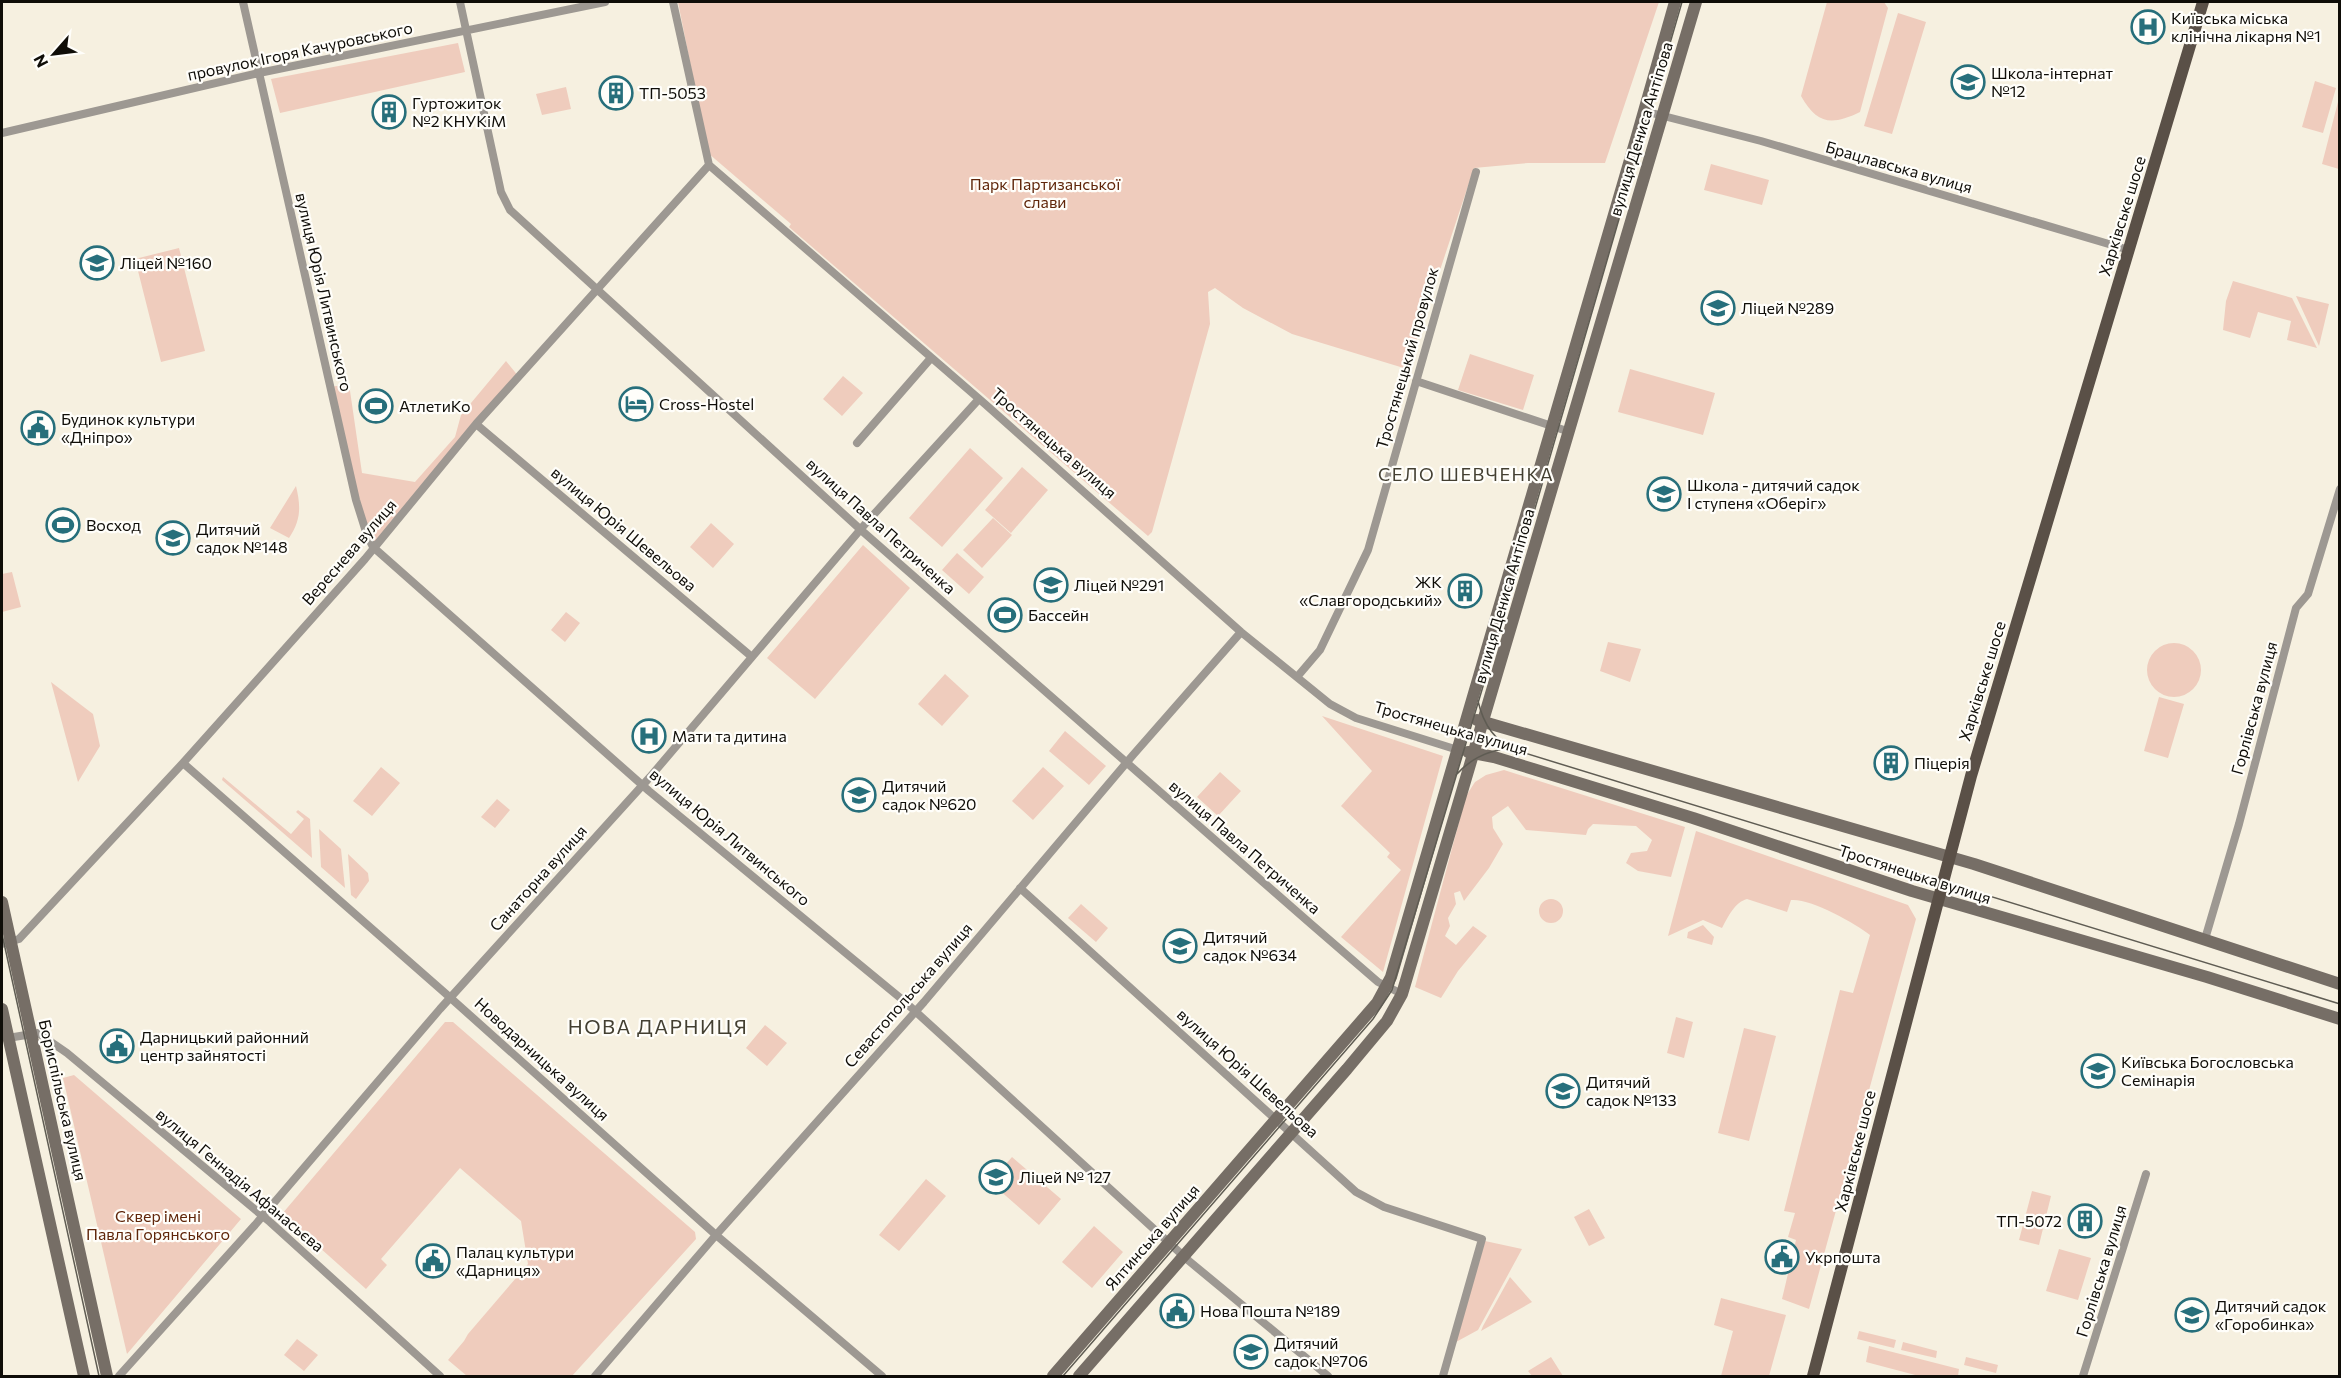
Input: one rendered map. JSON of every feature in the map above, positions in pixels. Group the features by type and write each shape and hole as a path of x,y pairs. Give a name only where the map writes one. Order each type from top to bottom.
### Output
{"main road":[{"name":"Харківське шосе","path":"1813,1377 1948,856 2203,2"}],"street":[{"name":"вулиця Юрія Литвинського","path":"243,2 356,500 373,547 642,785 915,1011 1169,1243 1328,1377"},
{"name":"вулиця Павла Петриченка","path":"460,2 501,192 510,210 525,226 861,530 1311,924 1386,986 1402,994"},
{"name":"провулок Ігоря Качуровського","path":"2,133 259,73 605,2"},
{"path":"674,2 709,165"},
{"name":"вулиця Дениса Антіпова","path":"1277,1119 1377,1003 1386,986 1458,750 1674,2"},
{"name":"вулиця Дениса Антіпова","path":"1292,1132 1387,1021 1402,994 1696,2"},
{"name":"Брацлавська вулиця","path":"1644,111 1761,141 2129,250"},
{"name":"Вереснева вулиця","path":"6,942 19,939 183,763 365,559 476,424 709,165"},
{"name":"Тростянецька вулиця","path":"709,165 979,399 1241,632 1330,704 1356,718 1458,750 1494,757 1693,818 1938,899 2207,977 2340,1019"},
{"name":"Тростянецький провулок","path":"1297,677 1320,650 1368,550 1476,171"},
{"path":"856,443 931,358"},
{"path":"1416,381 1570,432"},
{"name":"Санаторна вулиця","path":"119,1377 450,997 642,785 861,530 979,399"},
{"name":"вулиця Юрія Шевельова","path":"476,424 752,657"},
{"name":"Горлівська вулиця","path":"2205,939 2239,824 2296,608 2308,594 2340,489"},
{"name":"Севастопольська вулиця","path":"596,1377 716,1235 915,1011 1126,762 1241,632"},
{"name":"Тростянецька вулиця","path":"1467,718 1948,856 2340,984"},
{"name":"Новодарницька вулиця","path":"183,763 450,997 716,1235 882,1377"},
{"name":"вулиця Юрія Шевельова","path":"1020,888 1356,1192 1384,1207 1482,1239 1443,1377"},
{"name":"Бориспільська вулиця","path":"2,902 6,942 31,1034 107,1377"},
{"path":"2,1009 84,1377"},
{"name":"вулиця Геннадія Афанасьєва","path":"31,1034 38,1033 67,1053 262,1215 440,1377"},
{"path":"8,1038 31,1034"},
{"name":"Ялтинська вулиця","path":"1053,1377 1277,1119"},
{"path":"1079,1377 1292,1132"},
{"name":"Горлівська вулиця","path":"2083,1377 2146,1174"}],"green space":[{"name":"Парк Партизанської слави","path":"678,2 1659,2 1605,163 1528,163 1474,168 1407,369 1292,334 1243,308 1215,288 1208,292 1210,324 1152,532 1148,536 789,227 791,224 708,153"},
{"path":"1827,2 1884,2 1888,8 1860,112 1833,120 1819,117 1801,96"},
{"path":"1898,13 1926,22 1892,134 1864,126"},
{"path":"458,43 465,72 280,113 271,79"},
{"path":"2315,81 2336,88 2323,133 2302,127"},
{"path":"566,87 571,109 542,115 536,94"},
{"path":"2339,98 2339,169 2322,164"},
{"path":"1711,164 1769,180 1762,205 1704,190"},
{"path":"179,248 205,351 161,362 135,259"},
{"path":"2233,281 2292,298 2317,348 2287,340 2291,321 2258,312 2250,338 2223,330 2226,301"},
{"path":"2296,296 2329,304 2319,346"},
{"path":"1470,354 1534,375 1523,410 1458,390"},
{"path":"506,361 519,377 373,547 356,500 330,387 349,384 362,473 415,482 455,437 461,415"},
{"path":"1630,369 1715,393 1703,435 1618,412"},
{"path":"843,376 863,393 842,416 823,399"},
{"path":"970,448 1003,478 942,547 909,518"},
{"path":"1022,467 1048,490 1011,533 985,510"},
{"path":"296,486 299,513 289,538 270,528"},
{"path":"993,518 1012,535 982,568 963,550"},
{"path":"711,523 734,544 713,568 690,547"},
{"path":"863,545 910,588 815,699 767,658"},
{"path":"957,553 984,577 969,594 942,570"},
{"path":"12,572 21,607 2,612 2,574"},
{"path":"566,612 580,623 565,642 551,630"},
{"path":"1608,642 1641,649 1630,682 1600,671"},
{"path":"2174,643 2184,645 2193,651 2199,660 2201,670 2199,680 2193,689 2184,695 2174,697 2164,695 2155,689 2149,680 2147,670 2149,660 2155,651 2164,645"},
{"path":"945,674 969,696 942,726 918,704"},
{"path":"51,682 93,714 100,746 78,782"},
{"path":"2159,697 2184,704 2168,758 2144,751"},
{"path":"1322,716 1443,756 1383,972 1341,937 1401,870 1387,857 1390,853 1341,806 1372,771"},
{"path":"1065,731 1106,766 1089,785 1049,751"},
{"path":"381,767 400,783 372,816 353,801"},
{"path":"1043,767 1064,786 1033,820 1012,801"},
{"path":"1504,770 1685,827 1671,877 1638,871 1626,863 1631,853 1647,851 1652,840 1636,826 1593,824 1586,835 1526,830 1508,806 1492,817 1493,828 1503,844 1489,868 1464,901 1460,891 1454,893 1456,904 1448,918 1450,926 1445,936 1456,945 1473,926 1487,936 1458,971 1441,998 1415,987 1466,796 1475,782 1486,775"},
{"path":"1220,772 1241,791 1218,816 1197,797"},
{"path":"223,777 291,834 304,819 296,812 298,810 310,819 312,858 222,780"},
{"path":"497,799 510,810 495,828 481,817"},
{"path":"319,829 341,849 345,888 321,867"},
{"path":"1696,831 1908,905 1916,919 1809,1309 1782,1299 1796,1240 1788,1237 1795,1213 1784,1211 1840,990 1853,993 1870,935 1843,918 1799,900 1791,900 1787,912 1747,899 1735,907 1722,928 1703,920 1668,936"},
{"path":"348,854 368,873 369,881 356,899 351,895"},
{"path":"1546,899 1556,899 1563,906 1563,916 1556,923 1546,923 1539,916 1539,906"},
{"path":"1081,904 1108,928 1096,942 1068,918"},
{"path":"1703,925 1714,937 1712,945 1687,938 1688,932"},
{"path":"1676,1017 1693,1022 1684,1058 1667,1053"},
{"path":"445,1022 453,1022 695,1232 696,1239 572,1376 467,1376 448,1360 528,1264 521,1221 460,1168 381,1259 387,1265 366,1289 282,1214"},
{"path":"765,1025 787,1043 767,1066 746,1048"},
{"path":"1744,1028 1776,1036 1749,1141 1718,1133"},
{"name":"Сквер імені Павла Горянського","path":"74,1075 241,1219 127,1354 63,1078"},
{"path":"1012,1157 1061,1199 1039,1225 990,1182"},
{"path":"926,1179 946,1196 899,1251 879,1235"},
{"path":"2032,1191 2051,1196 2039,1245 2019,1240"},
{"path":"1589,1209 1605,1238 1589,1246 1574,1217"},
{"path":"1094,1226 1123,1252 1092,1288 1062,1262"},
{"path":"1485,1241 1522,1249 1478,1330 1456,1342"},
{"path":"2059,1249 2091,1258 2078,1300 2046,1291"},
{"path":"1510,1277 1532,1302 1481,1331 1483,1326"},
{"path":"1721,1298 1786,1315 1769,1376 1721,1376 1733,1331 1714,1325"},
{"path":"1859,1331 1896,1340 1894,1348 1857,1339"},
{"path":"297,1339 318,1355 304,1371 284,1355"},
{"path":"1903,1342 1937,1351 1936,1358 1901,1350"},
{"path":"1869,1346 1959,1369 1958,1376 1919,1376 1866,1362"},
{"path":"1551,1357 1563,1376 1532,1376 1528,1371"},
{"path":"1966,1357 1998,1365 1996,1373 1964,1365"}],"tram line":[{"path":"1063,1376 1373,1019 1392,990 1496,643 1682,2"},
{"path":"1478,701 1490,730 1501,742 1515,750 2340,1004"},
{"path":"1456,775 1468,764 1482,756 1498,750 1514,748"},
{"path":"2,934 99,1376"}],"place":[{"name":"Київська міська клінічна лікарня №1","path":"2148,27"},
{"name":"Школа-інтернат №12","path":"1968,82"},
{"name":"ТП-5053","path":"616,93"},
{"name":"Гуртожиток №2 КНУКіМ","path":"389,112"},
{"name":"Ліцей №160","path":"97,263"},
{"name":"Ліцей №289","path":"1718,308"},
{"name":"Cross-Hostel","path":"636,404"},
{"name":"АтлетиКо","path":"376,406"},
{"name":"Будинок культури «Дніпро»","path":"38,428"},
{"name":"Школа - дитячий садок І ступеня «Оберіг»","path":"1664,494"},
{"name":"Восход","path":"63,525"},
{"name":"Дитячий садок №148","path":"173,538"},
{"name":"Ліцей №291","path":"1051,585"},
{"name":"ЖК «Славгородський»","path":"1465,591"},
{"name":"Бассейн","path":"1005,615"},
{"name":"Мати та дитина","path":"649,736"},
{"name":"Піцерія","path":"1891,763"},
{"name":"Дитячий садок №620","path":"859,795"},
{"name":"Дитячий садок №634","path":"1180,946"},
{"name":"Дарницький районний центр зайнятості","path":"117,1046"},
{"name":"Київська Богословська Семінарія","path":"2098,1071"},
{"name":"Дитячий садок №133","path":"1563,1091"},
{"name":"Ліцей № 127","path":"996,1177"},
{"name":"ТП-5072","path":"2085,1221"},
{"name":"Укрпошта","path":"1782,1257"},
{"name":"Палац культури «Дарниця»","path":"433,1261"},
{"name":"Нова Пошта №189","path":"1177,1311"},
{"name":"Дитячий садок «Горобинка»","path":"2192,1315"},
{"name":"Дитячий садок №706","path":"1251,1352"}],"district":[{"name":"СЕЛО ШЕВЧЕНКА","path":"1466,475"},
{"name":"НОВА ДАРНИЦЯ","path":"658,1027"}]}
